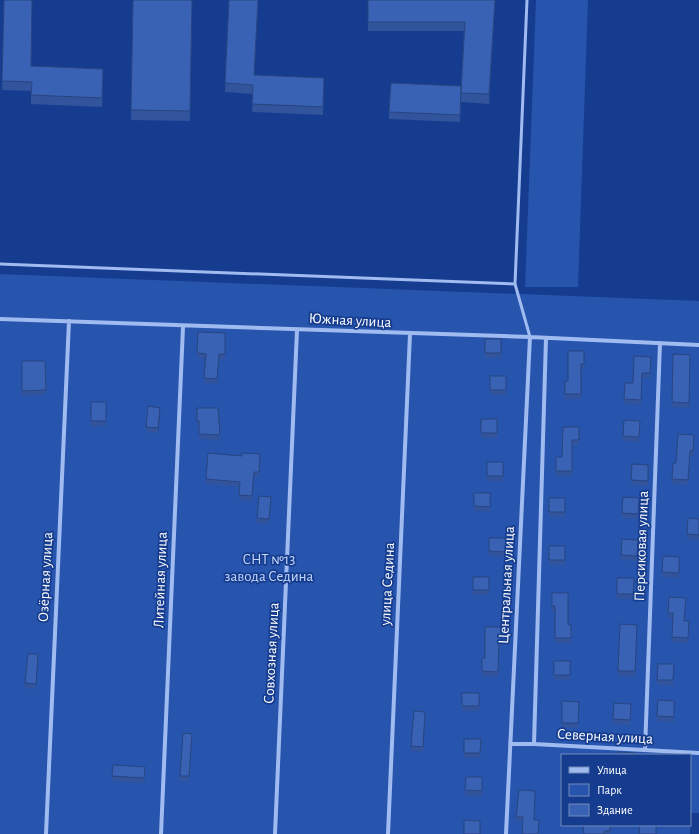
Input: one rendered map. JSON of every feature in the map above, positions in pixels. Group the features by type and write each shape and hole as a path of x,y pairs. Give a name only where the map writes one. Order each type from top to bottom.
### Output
{"street":[{"name":"Южная улица","path":"0,319 183,327 546,338 699,345"},
{"name":"Озёрная улица","path":"46,834 69,322"},
{"name":"Литейная улица","path":"161,834 183,327"},
{"name":"Совхозная улица","path":"275,834 297,330"},
{"name":"улица Седина","path":"388,834 410,334"},
{"name":"Центральная улица","path":"506,834 530,338"},
{"path":"534,744 546,338"},
{"name":"Персиковая улица","path":"645,750 660,343"},
{"name":"Северная улица","path":"510,744 699,753"}],"lane":[{"path":"527,0 515,284 530,338"},
{"path":"0,264 515,284"}],"green space":[{"path":"536,0 588,0 578,287 525,287"},
{"name":"СНТ №13 завода Седина","path":"0,274 699,301 699,813 691,813 691,754 561,754 561,826 690,826 690,834 0,834"}],"building":[{"path":"4,0 32,0 31,66 103,69 102,98 31,95 32,82 2,81"},
{"path":"133,0 192,0 190,111 131,110"},
{"path":"229,0 258,0 254,75 324,78 323,107 252,104 253,85 225,83"},
{"path":"368,0 495,0 489,94 461,93 465,22 368,22"},
{"path":"391,83 461,86 460,115 389,112"},
{"path":"198,332 225,333 225,354 219,354 217,379 204,378 206,354 197,353"},
{"path":"485,339 501,339 501,353 485,353"},
{"path":"568,351 584,351 584,364 581,364 581,394 565,394 565,381 568,381"},
{"path":"673,354 690,355 689,403 672,402"},
{"path":"634,356 651,357 650,373 642,373 641,400 624,399 625,383 633,383"},
{"path":"22,361 45,361 46,390 22,391"},
{"path":"490,376 506,376 506,390 490,390"},
{"path":"91,402 106,402 106,421 91,421"},
{"path":"148,406 160,408 158,428 146,427"},
{"path":"197,408 218,408 220,435 199,434"},
{"path":"481,419 497,419 497,433 481,433"},
{"path":"624,420 640,421 639,437 623,436"},
{"path":"563,427 579,427 579,440 572,440 572,471 556,471 556,457 562,457"},
{"path":"678,434 694,435 693,451 690,451 688,480 672,479 673,463 676,463"},
{"path":"208,453 242,456 242,453 260,454 259,472 254,472 252,496 239,495 240,482 206,479"},
{"path":"487,462 503,462 503,476 487,476"},
{"path":"632,464 648,465 648,481 631,480"},
{"path":"474,493 490,493 490,507 474,506"},
{"path":"259,496 271,497 269,519 257,518"},
{"path":"623,497 639,498 638,514 622,513"},
{"path":"549,498 565,498 565,512 549,512"},
{"path":"688,518 699,519 699,535 687,534"},
{"path":"489,538 506,538 506,552 489,551"},
{"path":"622,539 638,540 637,556 621,555"},
{"path":"549,546 565,546 565,560 549,560"},
{"path":"663,556 679,557 679,573 662,572"},
{"path":"473,577 489,577 489,590 473,590"},
{"path":"617,578 634,578 633,594 617,594"},
{"path":"552,593 568,593 568,625 571,625 571,638 555,638 555,606 552,606"},
{"path":"669,597 686,598 684,621 689,621 688,638 672,637 673,613 668,613"},
{"path":"620,624 637,625 635,671 618,671"},
{"path":"485,627 501,627 498,672 482,671 482,658 485,658"},
{"path":"28,654 38,654 36,684 25,683"},
{"path":"554,661 570,661 570,675 554,675"},
{"path":"658,664 674,664 673,680 657,680"},
{"path":"462,693 479,693 479,706 462,706"},
{"path":"658,700 674,701 674,717 657,716"},
{"path":"562,701 579,702 578,723 562,723"},
{"path":"614,703 631,704 630,720 613,719"},
{"path":"414,711 425,712 423,747 411,746"},
{"path":"183,733 192,734 189,776 180,776"},
{"path":"464,739 481,739 480,753 464,753"},
{"path":"618,752 635,753 634,754 618,754"},
{"path":"113,765 145,767 144,778 112,776"},
{"path":"466,777 482,777 482,791 465,790"},
{"path":"519,790 535,791 534,820 539,820 538,834 522,834 523,817 516,817"},
{"path":"464,820 480,821 480,834 464,834"},
{"path":"583,826 610,826 610,831 604,831 604,834 584,834"},
{"path":"640,826 656,826 656,834 639,834"}]}
